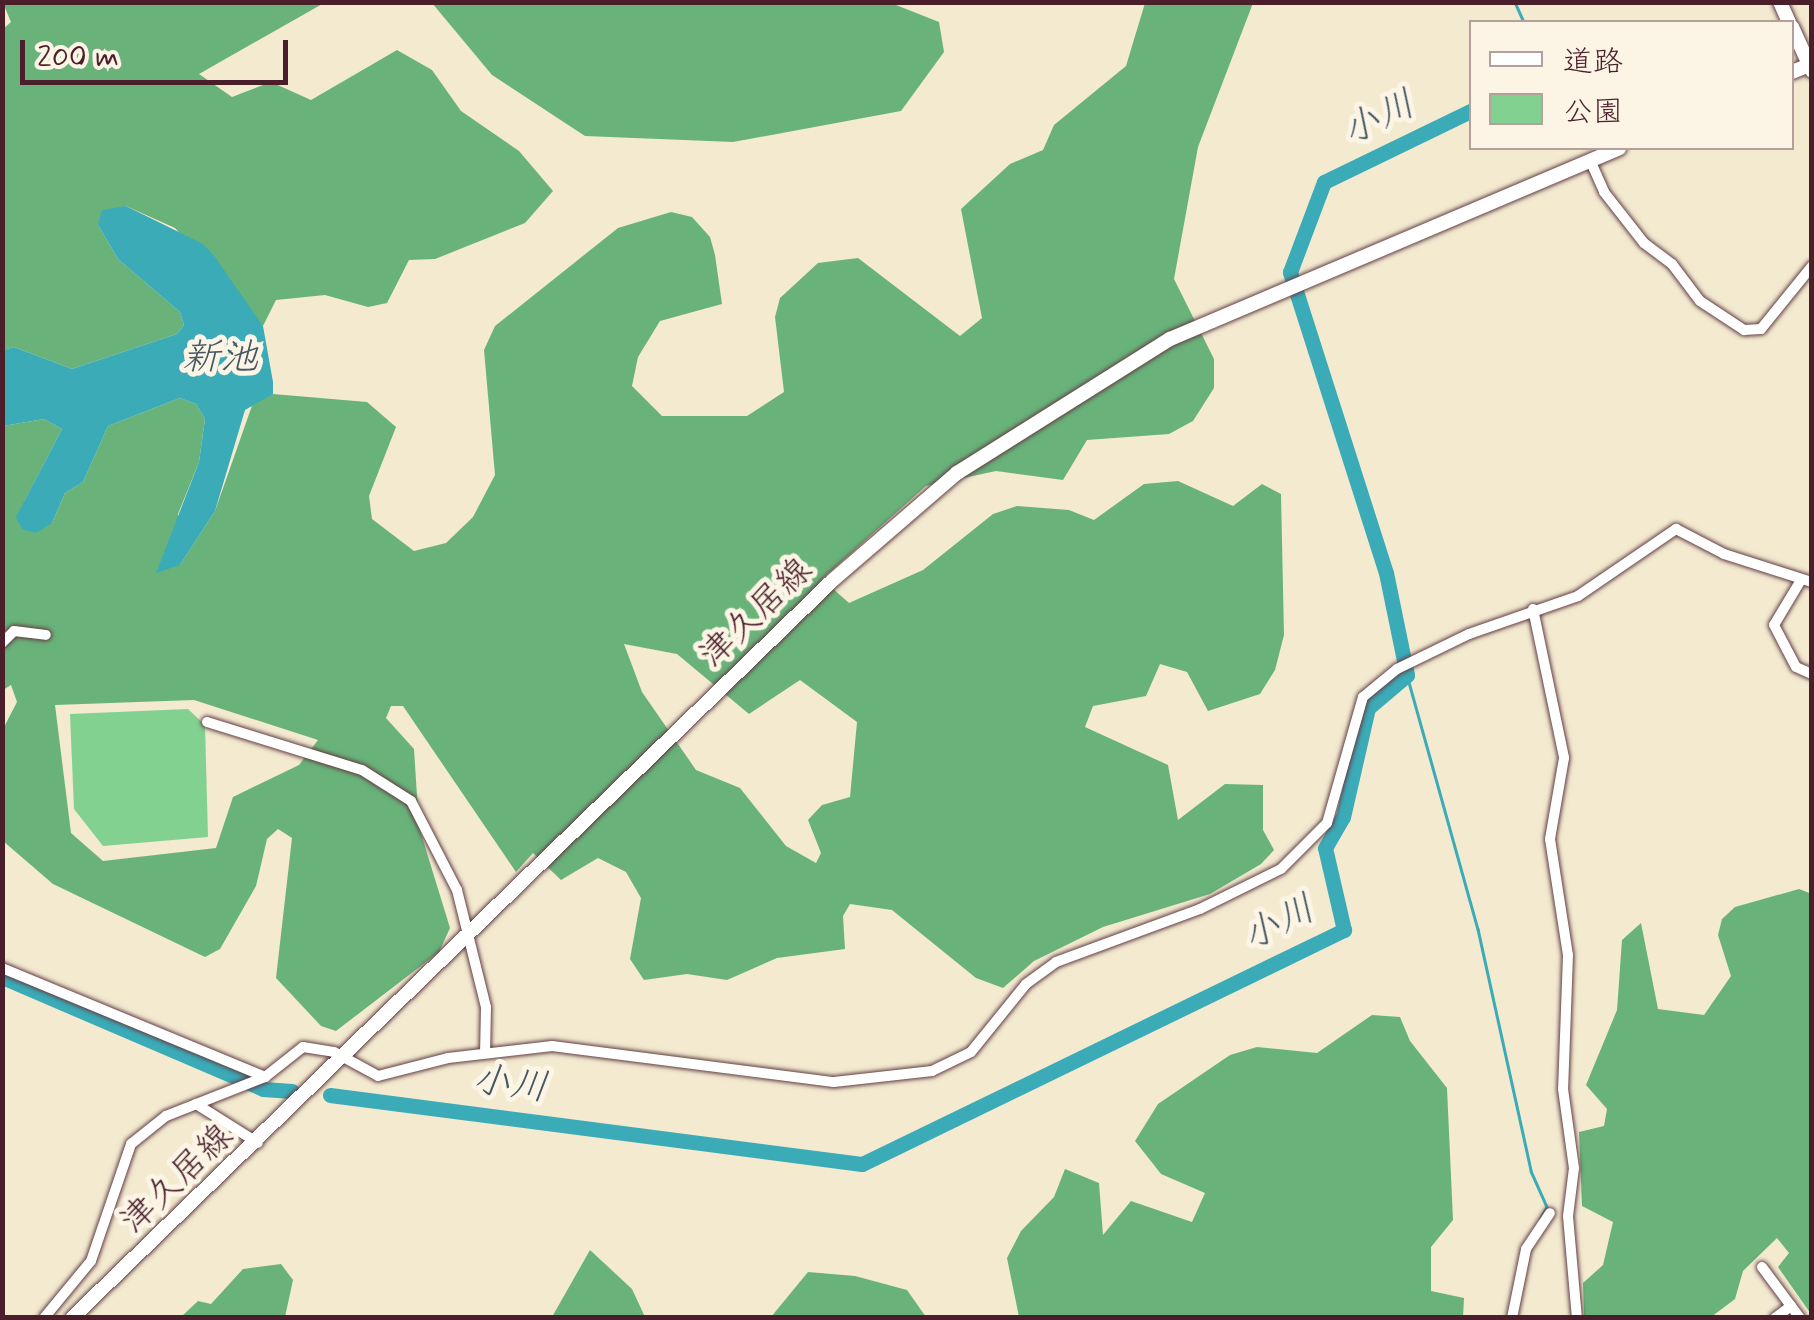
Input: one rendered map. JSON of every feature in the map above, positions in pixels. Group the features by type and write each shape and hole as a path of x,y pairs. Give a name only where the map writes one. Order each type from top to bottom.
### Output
{"main road":[{"path":"1794,40 1802,69"},
{"name":"津久居線","path":"68,1318 258,1143 834,580 944,484 1128,361 1282,290 1614,150"}],"street":[{"path":"1590,160 1604,192 1644,243 1672,264 1700,302 1744,330 1761,330 1808,271"},
{"path":"1808,271 1812,288"},
{"path":"44,1318 91,1261 121,1158 166,1116 256,1081 303,1047 343,1057 378,1076 485,1054 599,1049 834,1082 945,1066 971,1052 1026,984 1056,962 1200,909 1280,869 1326,823 1362,697 1397,669 1533,609 1578,596 1676,528 1724,554 1806,581 1774,625 1796,668 1812,674"},
{"path":"1533,609 1564,758 1550,839 1568,955 1563,1089 1574,1168 1568,1216 1576,1318"},
{"path":"2,642 14,631 46,634"},
{"path":"207,722 362,770 411,801 443,853 486,1007 485,1054"},
{"path":"2,968 256,1081"},
{"path":"196,1104 258,1143"},
{"path":"1512,1318 1526,1249 1550,1213"},
{"path":"1762,1267 1800,1318"},
{"path":"60,1302 68,1318"},
{"path":"1775,1318 1791,1306"}],"green space":[{"path":"3,3 324,3 199,74 232,97 271,82 311,100 397,50 432,70 461,111 519,151 553,191 525,223 435,259 409,260 387,303 368,307 325,295 276,300 263,326 175,228 126,206 98,225 118,259 180,312 184,325 177,334 72,369 14,347 3,350 2,30 11,22"},
{"path":"432,3 891,3 939,22 944,52 901,111 733,142 585,136 492,75"},
{"path":"1145,3 1253,3 1198,147 1174,279 1214,359 1214,388 1193,421 1169,434 1087,440 1063,480 996,471 926,486 822,579 849,603 923,570 993,514 1017,506 1069,510 1094,520 1144,484 1178,481 1233,506 1262,484 1281,494 1284,635 1275,670 1260,694 1208,711 1187,672 1160,664 1146,696 1093,706 1085,727 1168,765 1178,820 1225,784 1263,785 1263,830 1274,850 1261,864 1210,894 1103,927 1034,961 1003,988 976,978 892,910 850,904 843,916 845,949 777,958 727,980 687,974 644,980 630,959 641,898 626,872 598,858 561,880 533,853 516,872 403,706 391,706 386,718 414,749 419,827 450,928 439,952 336,1031 321,1026 276,978 292,838 278,829 267,839 256,886 220,949 205,957 53,884 3,841 3,729 17,702 11,685 3,690 3,426 44,419 62,429 24,502 52,523 65,493 83,482 108,426 180,398 196,404 205,419 199,462 178,514 180,565 215,511 254,400 273,394 367,402 396,427 369,496 372,519 414,551 446,543 473,517 495,475 484,350 495,326 618,228 671,212 692,217 710,237 722,304 660,321 638,357 632,386 662,416 747,416 784,392 775,317 780,298 818,263 858,258 960,336 982,318 961,209 1010,164 1043,150 1054,125 1126,66","holes":["624,644 677,654 749,714 800,680 857,722 850,797 822,805 808,820 821,853 816,863 786,846 740,788 696,770 642,692","194,700 318,740 299,765 233,797 216,848 103,861 71,833 55,705"]},
{"path":"188,709 205,725 208,837 103,846 74,809 70,714"},
{"path":"1799,889 1812,894 1811,1314 1778,1267 1789,1253 1777,1238 1743,1271 1735,1299 1711,1317 1584,1317 1583,1283 1603,1265 1613,1222 1582,1206 1579,1132 1604,1126 1607,1109 1586,1085 1617,1010 1622,940 1641,923 1658,1009 1704,1015 1731,976 1718,935 1722,919 1735,907"},
{"path":"1372,1015 1400,1017 1410,1041 1447,1088 1453,1220 1431,1247 1431,1291 1464,1298 1463,1317 1019,1317 1007,1258 1021,1231 1054,1197 1065,1169 1099,1183 1103,1235 1131,1201 1192,1222 1205,1193 1161,1174 1135,1141 1158,1104 1230,1055 1257,1047 1317,1053"},
{"path":"590,1250 632,1289 645,1317 552,1317"},
{"path":"281,1264 293,1280 285,1317 181,1317 198,1301 211,1304 243,1269"},
{"path":"808,1272 855,1276 907,1290 926,1317 771,1317"}],"water":[{"name":"新池","path":"126,206 203,244 215,257 263,326 273,382 273,394 245,410 215,511 180,565 156,573 199,462 205,419 196,404 180,398 108,426 83,482 65,493 52,523 36,533 22,529 16,517 62,429 44,419 3,426 3,350 14,347 72,369 177,334 184,325 180,312 118,259 98,225 102,210"}],"waterway":[{"path":"1515,2 1523,20"},
{"name":"小川","path":"330,1095 862,1164 1344,930 1325,848 1343,817 1368,708 1407,675 1386,573 1290,272 1324,182 1469,111"},
{"path":"1407,675 1478,929 1531,1171 1547,1207 1541,1218"},
{"name":"小川","path":"2,977 263,1089 292,1091"}]}
